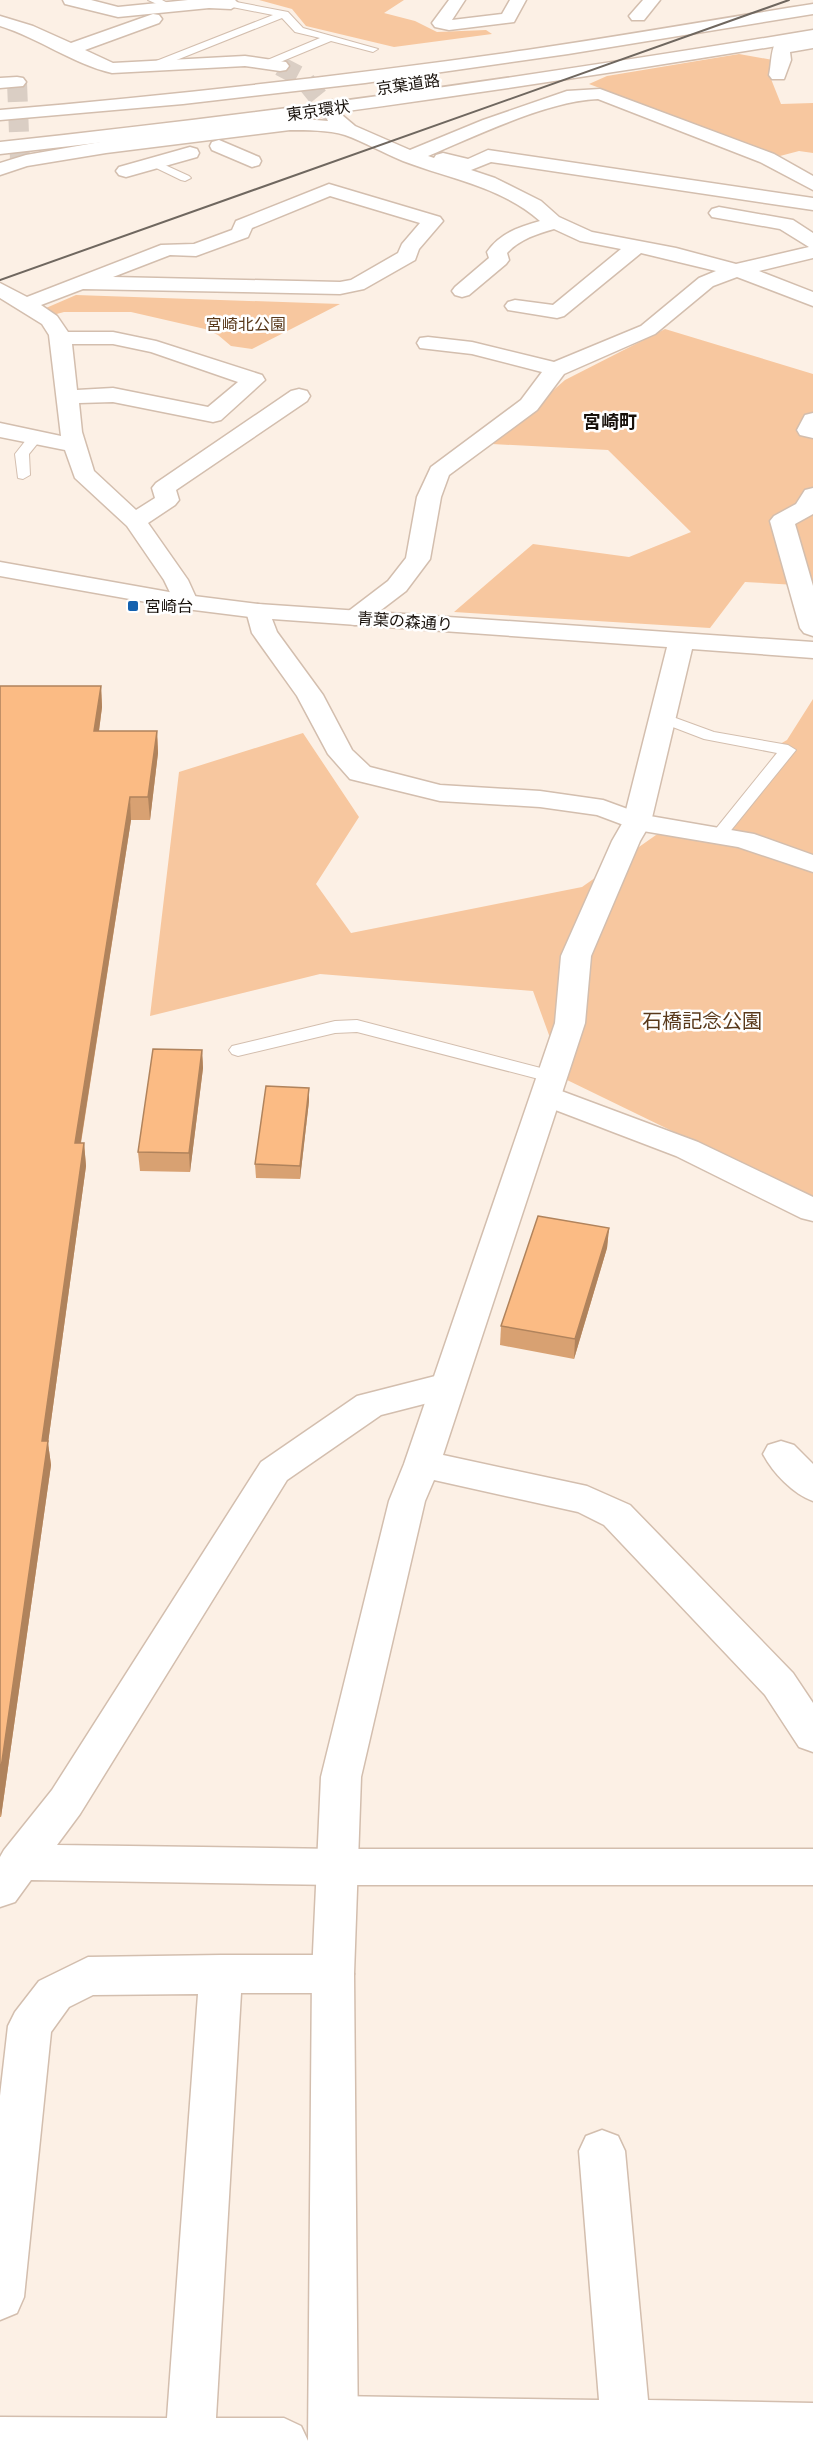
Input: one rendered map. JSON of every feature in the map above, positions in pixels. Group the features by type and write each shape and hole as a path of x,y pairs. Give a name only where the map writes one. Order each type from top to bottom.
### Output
{"main road":[{"path":"71,0 118,12 155,5 231,4"},
{"path":"457,0 441,23 449,25 508,18 518,0"},
{"path":"638,16 652,0"},
{"path":"123,85 404,58 582,34 790,0"},
{"path":"71,49 159,16 155,5"},
{"name":"京葉道路","path":"0,115 213,95 463,64 813,9"},
{"path":"0,21 19,26 104,66 125,69 245,61 274,64"},
{"name":"京葉道路","path":"0,128 80,122 402,85 813,22"},
{"name":"東京環状","path":"0,148 353,106 574,74 813,35"},
{"path":"778,75 782,60 781,48 813,43"},
{"path":"0,137 190,117 374,92 402,85"},
{"path":"0,93 33,91"},
{"path":"410,157 490,124 573,95 600,94 767,158 813,184"},
{"path":"0,109 69,110"},
{"path":"126,171 290,124"},
{"path":"0,169 20,160 81,154 106,147 290,124 342,124 410,157 488,182 519,196 556,223 587,237 675,254 735,270 764,279 813,300"},
{"path":"490,124 519,136"},
{"path":"219,146 252,161"},
{"path":"439,158 470,165 488,156 813,204"},
{"path":"748,172 779,164"},
{"path":"519,196 538,189"},
{"path":"26,304 168,249 196,250 241,233 243,225 329,190 433,221 409,248 408,256 357,285 340,288 81,283"},
{"path":"696,209 786,224 813,242"},
{"path":"786,224 813,216"},
{"path":"462,291 498,260 497,252 502,244 522,232 556,223"},
{"path":"515,306 557,312 636,247"},
{"path":"355,618 397,586 418,559 429,497 439,472 529,405 556,369 648,330 706,282 735,270 813,252"},
{"path":"0,289 50,321 61,338 71,432 83,472 135,520 176,580 186,602"},
{"path":"61,338 112,338 156,347 254,380 213,414 113,395 67,397"},
{"path":"428,343 472,348 556,369"},
{"path":"135,520 167,500 164,488 299,396"},
{"path":"813,420 808,430 813,431"},
{"path":"0,430 76,446"},
{"path":"813,495 805,508 782,521 813,628"},
{"name":"青葉の森通り","path":"0,569 186,602 258,611 813,650"},
{"path":"258,611 265,633 310,695 341,754 360,773 440,793 540,799 603,808 637,822 744,840 813,864"},
{"path":"681,641 637,822 626,841 576,956 570,1023 551,1086 422,1464 407,1501 341,1777 333,1974 333,2431 627,2434 791,2432"},
{"path":"551,1086 813,1210"},
{"path":"10,1876 66,1802 274,1472 370,1405 447,1386"},
{"path":"781,1454 813,1487"},
{"path":"422,1464 586,1500 617,1515 779,1684 813,1736"},
{"path":"10,1876 337,1867 813,1867"},
{"path":"190,2442 221,1974"},
{"path":"0,2297 30,2026 54,1994 88,1976 333,1974"},
{"path":"602,2151 627,2434"},
{"path":"0,2442 284,2443"}],"lane":[{"path":"231,4 284,14 300,30 373,50"},
{"path":"150,67 284,14"},
{"path":"274,64 327,39"},
{"path":"154,163 185,178"},
{"path":"22,475 22,454 35,438"},
{"path":"662,718 710,736 788,750 718,836"},
{"path":"238,1050 335,1027 357,1026 551,1086"}],"green space":[{"path":"259,0 404,0 384,13 415,21 437,32 486,30 492,34 394,47 306,26 292,9"},
{"path":"739,54 773,60 771,79 781,104 813,103 813,153 799,151 780,156 589,84 607,76"},
{"name":"宮崎北公園","path":"76,295 340,304 252,349 231,346 218,335 205,329 131,312 64,312 53,315 46,308"},
{"path":"665,329 813,374 813,586 745,582 710,628 454,612 533,544 629,557 691,532 608,450 492,444 565,380"},
{"name":"石橋記念公園","path":"813,699 813,1196 810,1198 565,1079 533,991 320,974 150,1016 179,772 303,733 359,817 316,884 351,933 582,887 656,835 729,834 780,744 787,740"}],"building":[{"path":"0,686 101,686 94,731 157,731 148,797 130,797 75,1143 84,1143 42,1441 48,1441 0,1775"},
{"path":"153,1049 202,1050 189,1153 138,1152"},
{"path":"266,1086 309,1088 300,1166 255,1164"},
{"path":"538,1216 609,1228 575,1339 501,1326"}],"tunnel":[{"path":"280,66 303,78 336,119"},
{"path":"17,82 20,160"}],"railway":[{"path":"0,280 789,0"}],"place":[{"name":"宮崎台","path":"133,606"}],"district":[{"name":"宮崎町","path":"610,422"}]}
